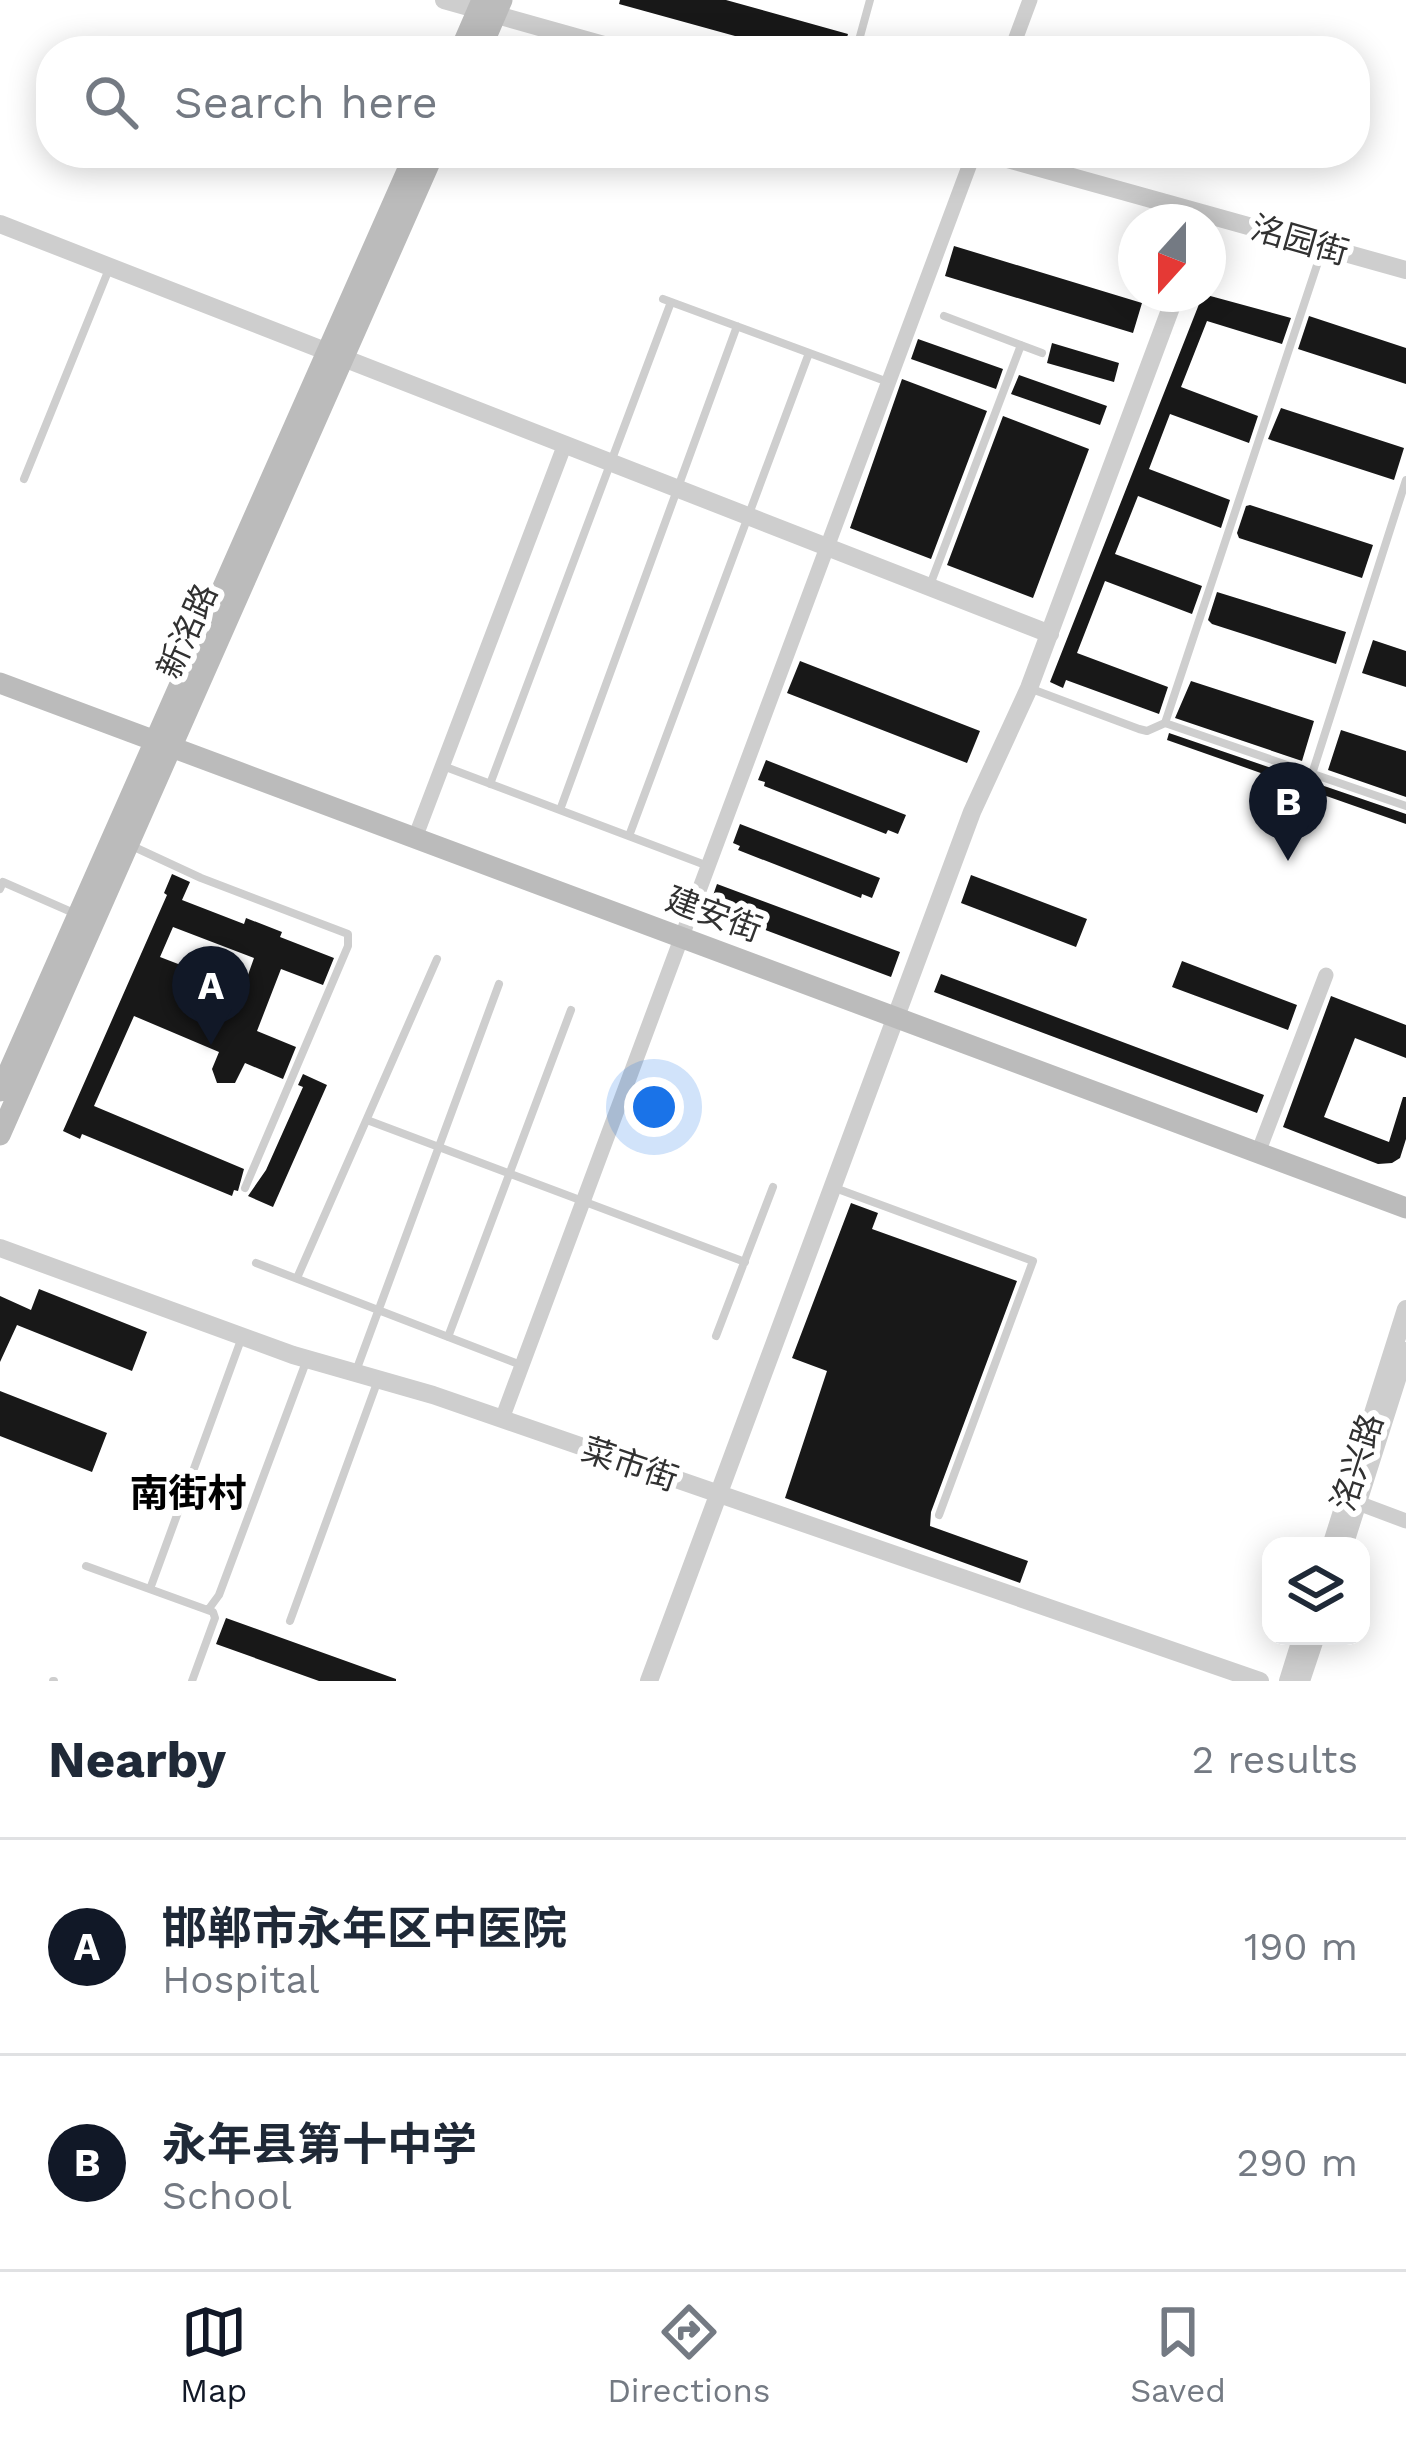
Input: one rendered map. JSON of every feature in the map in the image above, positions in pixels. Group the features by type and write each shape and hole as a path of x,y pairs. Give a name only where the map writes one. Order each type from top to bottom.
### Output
{"main road":[{"path":"470,36 489,6"},
{"path":"483,36 489,6"},
{"name":"新洺路","path":"0,1091 78,915 163,744 335,355 409,168"},
{"name":"新洺路","path":"335,355 427,168"},
{"name":"建安街","path":"0,683 1406,1208"},
{"name":"新洺路","path":"0,1135 128,844 163,744"}],"street":[{"path":"444,0 489,6 580,36"},
{"path":"1017,36 1030,0"},
{"path":"502,1419 968,168"},
{"name":"洺园街","path":"1036,168 1157,204"},
{"name":"洺园街","path":"1226,223 1406,270"},
{"path":"0,224 1051,634"},
{"path":"649,1681 972,812 1051,634 1169,312"},
{"path":"415,838 565,444"},
{"path":"1258,1153 1326,975"},
{"name":"菜市街","path":"0,1248 308,1359 502,1419 1260,1681"},
{"name":"洺兴路","path":"1333,1537 1406,1309"},
{"name":"洺兴路","path":"1347,1537 1406,1351"},
{"path":"1358,1504 1406,1522"},
{"path":"1288,1681 1299,1645"},
{"path":"1301,1681 1313,1645"}],"lane":[{"path":"860,36 870,0"},
{"path":"1166,723 1323,247"},
{"path":"24,479 110,267"},
{"path":"490,784 667,300 889,383"},
{"path":"944,316 1042,352"},
{"path":"560,810 737,326"},
{"path":"929,586 1021,345"},
{"path":"629,836 809,353"},
{"path":"1312,774 1406,480"},
{"path":"1029,688 1139,729 1166,723 1406,806"},
{"path":"443,766 709,867"},
{"path":"128,844 201,878 348,934 348,946 245,1188"},
{"path":"0,889 3,882 78,915"},
{"path":"297,1279 437,959"},
{"path":"356,1373 499,984"},
{"path":"448,1337 571,1010"},
{"path":"367,1120 745,1262"},
{"path":"716,1336 773,1187"},
{"path":"835,1188 1033,1261 939,1515"},
{"path":"256,1263 522,1366"},
{"path":"150,1589 242,1336"},
{"path":"208,1610 220,1595 308,1359"},
{"path":"290,1621 378,1379"},
{"path":"86,1566 208,1610 215,1618 192,1681"}],"building":[{"path":"620,0 726,0 848,34 735,36 619,4"},
{"path":"954,246 1118,296 1118,312 1139,312 1133,333 945,276"},
{"path":"1226,300 1291,318 1282,344 1207,321 1181,387 1258,416 1249,443 1170,414 1149,469 1230,500 1221,528 1138,496 1115,554 1202,586 1192,614 1105,581 1077,653 1168,687 1159,714 1066,680 1063,688 1050,682 1196,312 1226,312"},
{"path":"1309,316 1406,348 1406,384 1298,349"},
{"path":"918,339 1003,369 996,389 911,359"},
{"path":"1052,343 1119,363 1114,382 1047,363"},
{"path":"1019,375 1107,406 1100,425 1011,394"},
{"path":"902,379 987,411 931,559 850,528"},
{"path":"1281,408 1404,448 1394,480 1268,439"},
{"path":"1003,416 1089,449 1033,598 947,565"},
{"path":"1250,505 1373,545 1362,578 1239,538"},
{"path":"1217,592 1346,632 1336,664 1212,624 1208,620"},
{"path":"1373,640 1406,651 1406,687 1362,673"},
{"path":"800,661 980,731 967,763 787,693"},
{"path":"1191,681 1314,721 1302,761 1175,718"},
{"path":"1341,730 1406,751 1406,797 1328,770"},
{"path":"1169,733 1406,814 1406,824 1167,740"},
{"path":"766,760 906,815 898,834 888,830 886,834 764,786 758,780"},
{"path":"740,824 880,878 872,898 862,894 861,898 738,850 740,846 733,843"},
{"path":"172,874 190,882 182,900 244,924 246,918 334,958 323,985 281,969 257,1031 296,1047 283,1079 245,1063 235,1083 217,1083 212,1069 219,1052 134,1016 94,1106 244,1169 232,1196 82,1134 80,1139 63,1131","holes":["173,927 254,958 243,989 160,957"]},
{"path":"971,875 1087,919 1076,947 961,903"},
{"path":"717,884 900,952 891,977 717,912 711,901"},
{"path":"1182,961 1297,1005 1288,1030 1172,987"},
{"path":"941,974 1264,1095 1257,1113 934,992"},
{"path":"1331,996 1406,1025 1406,1058 1355,1038 1324,1117 1389,1142 1406,1097 1406,1139 1400,1158 1392,1163 1378,1164 1283,1127"},
{"path":"303,1074 327,1085 273,1207 248,1196 266,1170 303,1087 298,1085"},
{"path":"851,1203 878,1213 872,1229 1017,1281 931,1512 930,1526 1028,1561 1020,1583 785,1498 827,1371 792,1358"},
{"path":"39,1289 147,1332 132,1371 17,1325 0,1362 0,1296 31,1310"},
{"path":"0,1391 107,1433 92,1472 0,1436"},
{"path":"226,1618 396,1681 319,1681 216,1644"}],"place":[{"name":"永年县第十中学","path":"1288,861"},
{"name":"邯郸市永年区中医院","path":"211,1045"}],"district":[{"name":"南街村","path":"188,1493"}]}
